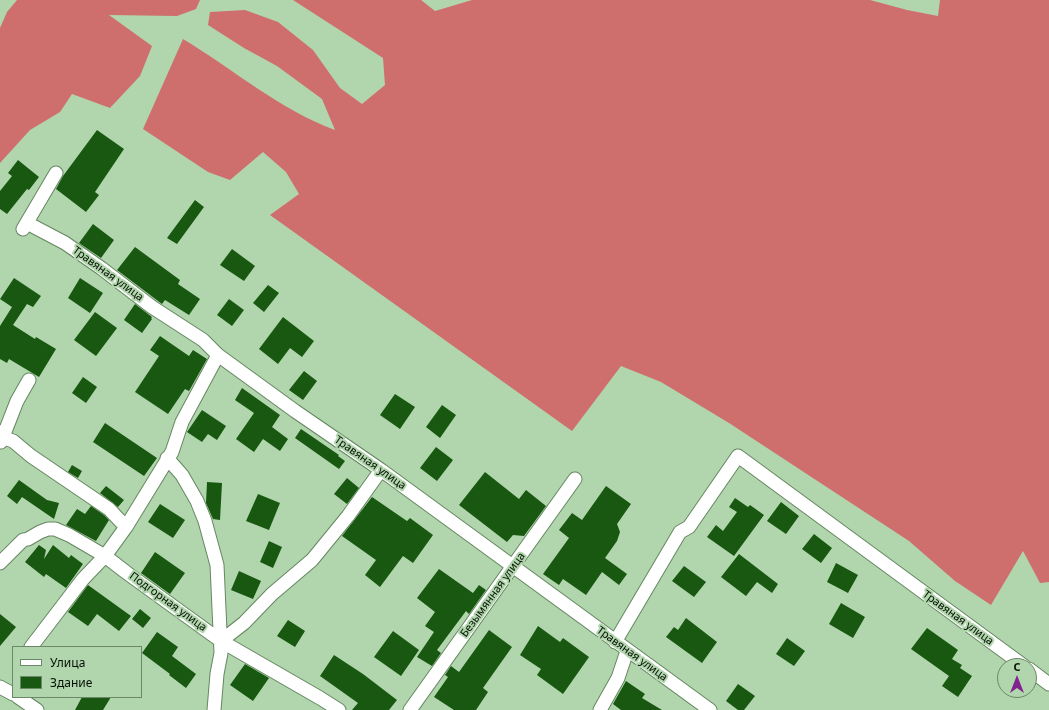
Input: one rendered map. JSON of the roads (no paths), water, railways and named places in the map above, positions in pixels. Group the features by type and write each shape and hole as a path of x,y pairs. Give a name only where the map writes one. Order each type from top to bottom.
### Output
{"street":[{"name":"Травяная улица","path":"56,173 25,226 65,243 152,307 203,340 218,355 295,411 381,470 710,710"},
{"path":"32,646 83,579 105,556 126,527 172,452 182,422 218,355"},
{"path":"29,380 17,401 1,438 13,441 31,456 109,509 126,527"},
{"name":"Травяная улица","path":"615,642 680,532 689,527 738,456 1013,658"},
{"path":"167,458 182,475 197,501 212,543 217,564 221,653 217,674 214,710"},
{"path":"221,641 244,623 272,594 312,560 348,516 381,470"},
{"name":"Безымянная улица","path":"410,710 575,478"},
{"name":"Подгорная улица","path":"0,563 23,540 28,539 40,532 48,529 55,529 69,535 105,556 221,641 339,710"},
{"path":"600,710 618,678 628,651"},
{"path":"1037,675 1049,684"},
{"path":"0,687 12,693"},
{"path":"19,698 37,710"}]}
